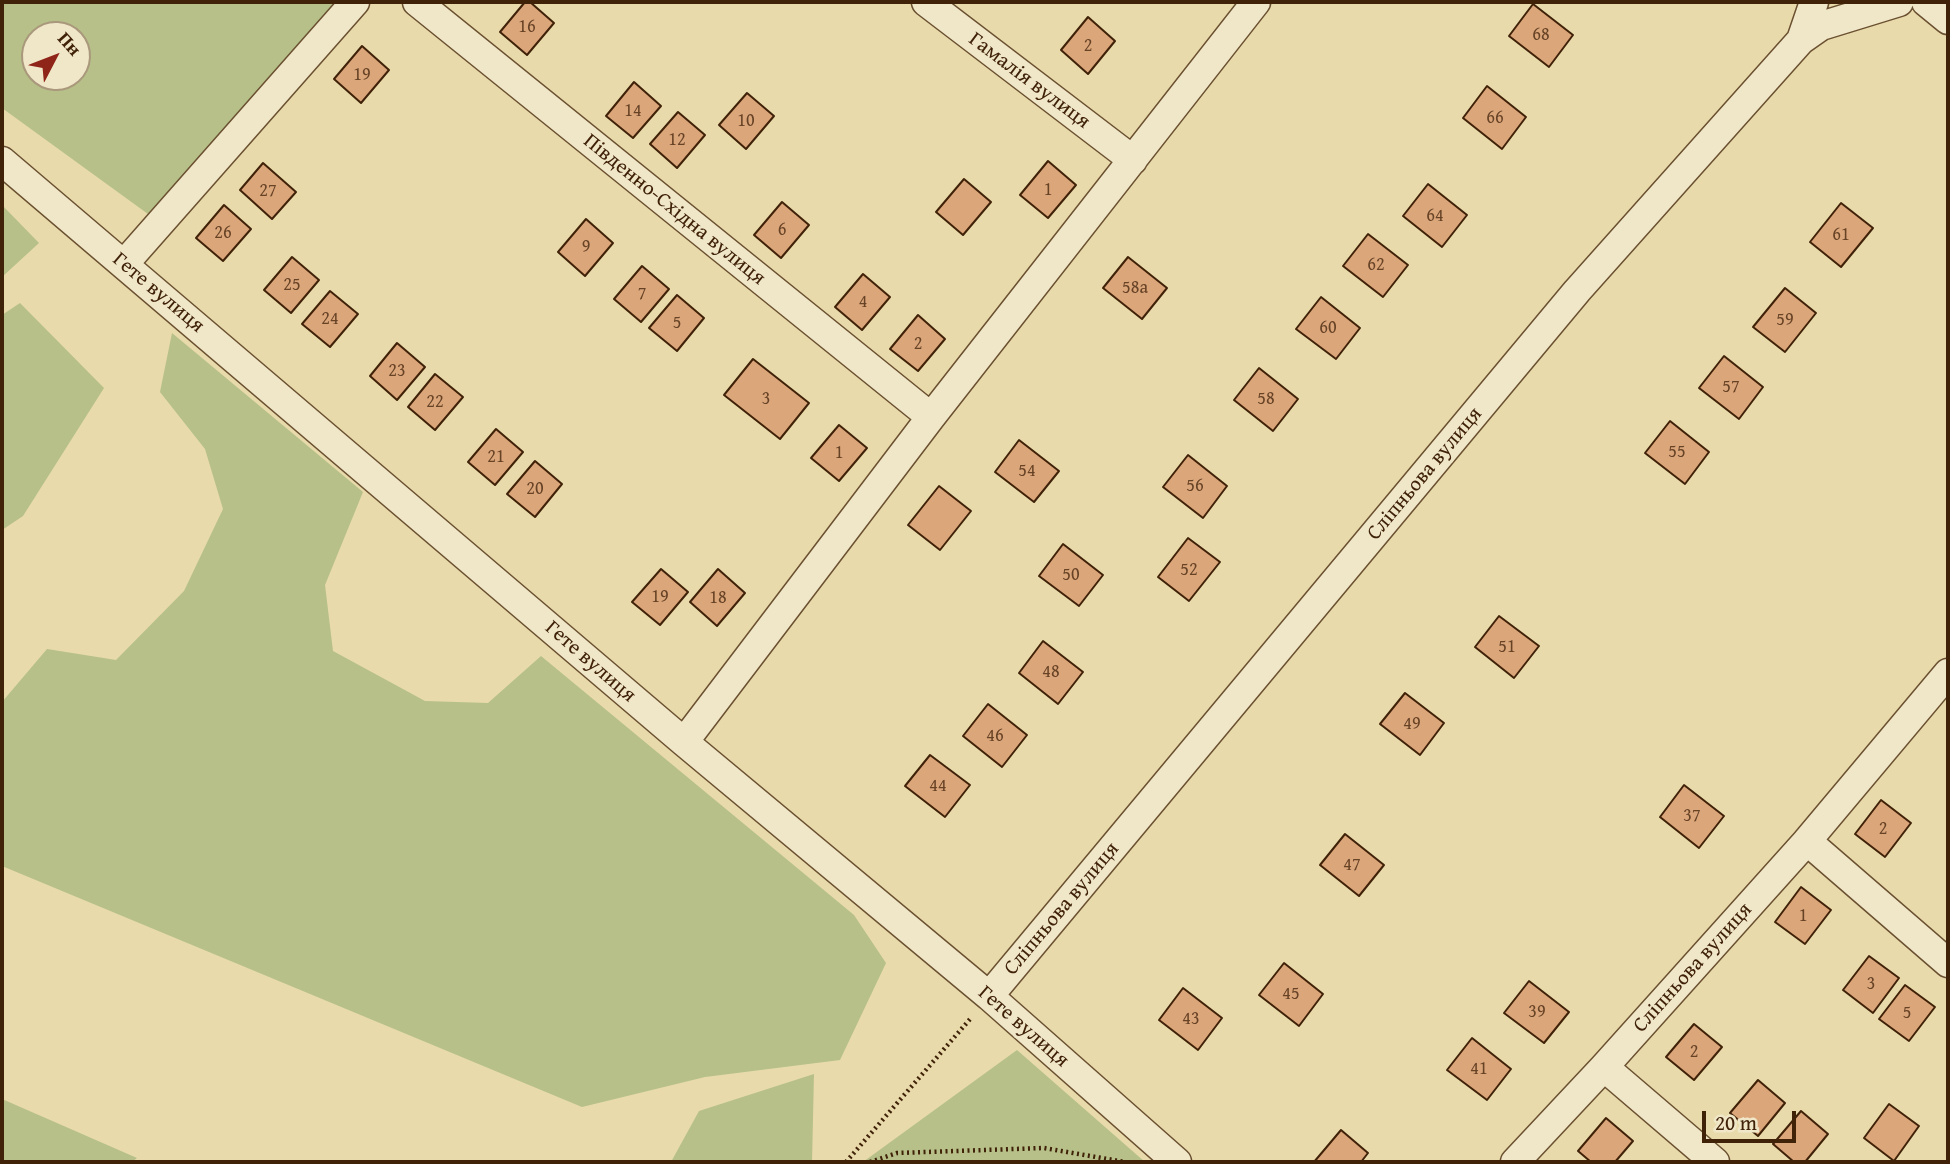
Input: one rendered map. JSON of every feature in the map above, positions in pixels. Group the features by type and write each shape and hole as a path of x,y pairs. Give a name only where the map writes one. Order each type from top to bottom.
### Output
{"street":[{"path":"124,264 355,2"},
{"name":"Південно-Східна вулиця","path":"417,2 931,417"},
{"name":"Гамалія вулиця","path":"926,2 1133,160"},
{"path":"684,742 931,417 1256,2"},
{"path":"1801,40 1814,2"},
{"name":"Сліпньова вулиця","path":"989,996 1577,291 1801,40 1821,26 1899,2"},
{"path":"1926,2 1948,20"},
{"name":"Гете вулиця","path":"2,161 684,742 989,996 1177,1162"},
{"name":"Сліпньова вулиця","path":"1514,1162 1604,1067 1807,841 1948,673"},
{"path":"1807,841 1948,963"},
{"path":"1604,1067 1715,1162"}],"path":[{"path":"846,1162 989,996"},
{"path":"870,1162 897,1153 1044,1148 1125,1162"}],"green space":[{"path":"2,2 338,2 148,214 2,108"},
{"path":"2,205 39,243 2,277"},
{"path":"20,303 104,388 23,516 2,530 2,315"},
{"path":"172,333 363,492 325,585 333,651 425,701 488,703 541,656 854,915 886,963 840,1060 705,1077 582,1107 2,866 2,702 47,649 116,660 184,591 223,509 205,449 160,392"},
{"path":"1017,1050 1145,1162 863,1162"},
{"path":"814,1074 812,1162 671,1162 699,1111"},
{"path":"2,1099 137,1158 132,1162 2,1162"}],"building":[{"path":"525,2 530,2 554,23 527,55 500,32"},
{"path":"1533,4 1573,35 1549,67 1509,36"},
{"path":"1088,17 1115,41 1088,74 1061,50"},
{"path":"362,46 389,70 361,103 334,79"},
{"path":"634,82 661,106 633,138 606,116"},
{"path":"1487,86 1526,117 1502,149 1463,118"},
{"path":"747,93 774,116 746,149 719,125"},
{"path":"678,112 705,135 677,168 650,144"},
{"path":"1048,161 1076,185 1048,218 1020,195"},
{"path":"263,163 296,192 272,219 240,190"},
{"path":"964,179 991,202 963,235 936,212"},
{"path":"1428,184 1467,215 1442,247 1403,216"},
{"path":"782,202 809,225 781,258 754,235"},
{"path":"1841,203 1873,228 1841,267 1810,242"},
{"path":"224,205 251,229 223,261 196,238"},
{"path":"586,219 613,243 585,276 558,252"},
{"path":"1368,234 1408,265 1383,297 1343,266"},
{"path":"292,257 319,280 291,313 264,290"},
{"path":"1128,257 1167,288 1142,319 1103,288"},
{"path":"642,266 669,289 641,322 614,299"},
{"path":"863,274 890,297 862,330 835,307"},
{"path":"1785,288 1816,313 1785,352 1753,327"},
{"path":"330,291 358,314 330,347 302,324"},
{"path":"677,295 704,318 677,351 649,328"},
{"path":"1321,297 1360,328 1336,359 1296,329"},
{"path":"918,315 945,339 918,371 890,349"},
{"path":"397,343 425,367 397,400 370,376"},
{"path":"1724,356 1763,387 1739,419 1699,388"},
{"path":"753,359 809,403 780,439 724,395"},
{"path":"1259,368 1298,399 1273,431 1234,400"},
{"path":"435,374 463,397 435,430 408,407"},
{"path":"1670,421 1709,452 1685,484 1645,453"},
{"path":"839,425 867,448 839,481 811,458"},
{"path":"496,429 523,452 495,485 468,462"},
{"path":"1019,440 1059,471 1034,502 995,472"},
{"path":"1188,455 1227,486 1203,518 1163,487"},
{"path":"535,461 562,484 535,517 507,494"},
{"path":"939,486 971,511 940,550 908,525"},
{"path":"1188,538 1220,562 1189,601 1158,577"},
{"path":"1063,544 1103,575 1079,606 1039,576"},
{"path":"661,569 688,592 660,625 632,602"},
{"path":"718,569 745,593 717,626 690,602"},
{"path":"1499,616 1539,646 1514,678 1475,647"},
{"path":"1043,641 1083,672 1058,704 1019,673"},
{"path":"1405,693 1444,723 1420,755 1380,724"},
{"path":"988,704 1027,735 1002,767 963,736"},
{"path":"930,755 970,785 945,817 905,786"},
{"path":"1684,785 1724,816 1699,848 1660,817"},
{"path":"1881,800 1911,823 1885,857 1855,834"},
{"path":"1345,834 1384,865 1359,896 1320,865"},
{"path":"1801,887 1831,910 1805,944 1775,922"},
{"path":"1869,956 1899,978 1873,1013 1843,990"},
{"path":"1284,963 1323,994 1299,1026 1259,995"},
{"path":"1529,981 1569,1012 1544,1043 1504,1013"},
{"path":"1905,985 1935,1007 1909,1041 1879,1019"},
{"path":"1183,988 1222,1018 1198,1050 1159,1020"},
{"path":"1694,1024 1722,1047 1694,1080 1666,1057"},
{"path":"1472,1038 1511,1069 1487,1100 1447,1070"},
{"path":"1758,1080 1785,1103 1758,1136 1730,1113"},
{"path":"1889,1104 1919,1126 1894,1161 1864,1138"},
{"path":"1801,1111 1828,1134 1805,1162 1794,1162 1773,1144"},
{"path":"1606,1118 1633,1141 1615,1162 1591,1162 1578,1151"},
{"path":"1341,1130 1368,1153 1361,1162 1314,1162"}]}
